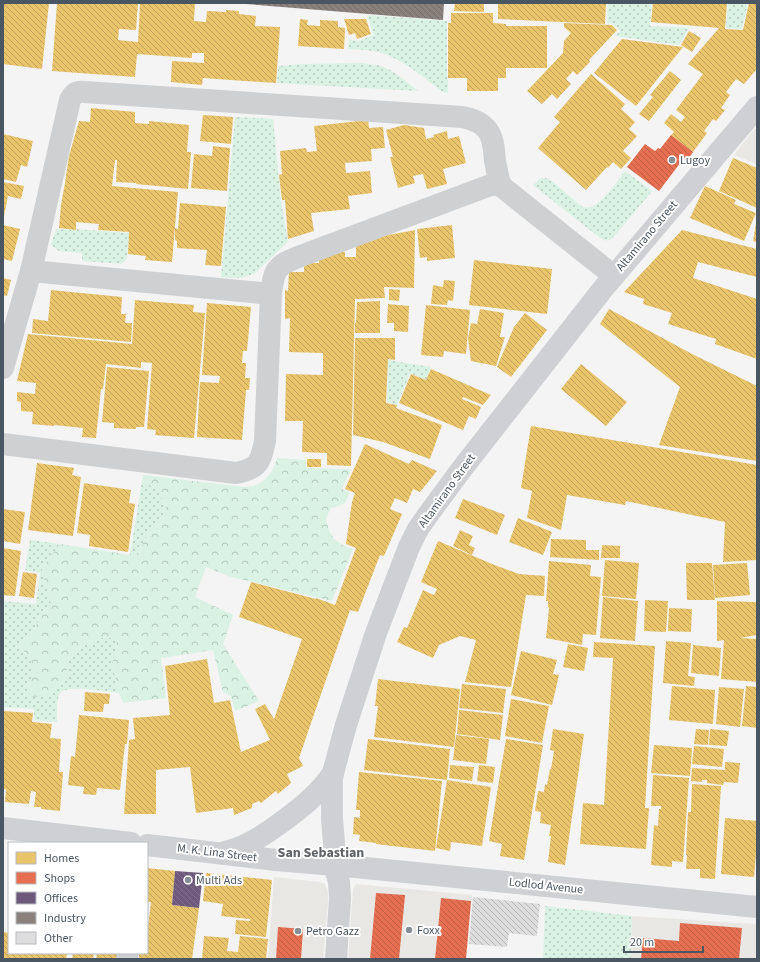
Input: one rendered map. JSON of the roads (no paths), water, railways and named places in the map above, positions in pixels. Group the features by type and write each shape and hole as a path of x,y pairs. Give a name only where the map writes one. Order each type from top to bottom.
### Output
{"main road":[{"name":"Altamirano Street","path":"336,959 340,888 335,865 332,812 333,773 346,725 376,633 409,547 418,529 461,470 614,276 757,107"},
{"path":"216,853 234,850 267,833 308,802 327,783 333,773"},
{"path":"3,828 122,842"},
{"name":"M. K. Lina Street","path":"148,845 276,860 335,865"},
{"name":"Lodlod Avenue","path":"335,865 757,907"}],"street":[{"path":"3,368 31,271 70,100 75,94 80,92 469,118 481,124 489,133 501,186"},
{"path":"3,444 236,473 247,471 256,465 262,454 265,441 271,294 275,273 281,265 285,262 494,184 501,186 614,276"},
{"path":"31,271 271,294"}],"place":[{"name":"Lugoy","path":"672,160"},
{"name":"Multi Ads","path":"188,880"},
{"name":"Foxx","path":"409,930"},
{"name":"Petro Gazz","path":"298,931"}],"district":[{"name":"San Sebastian","path":"321,853"}]}
